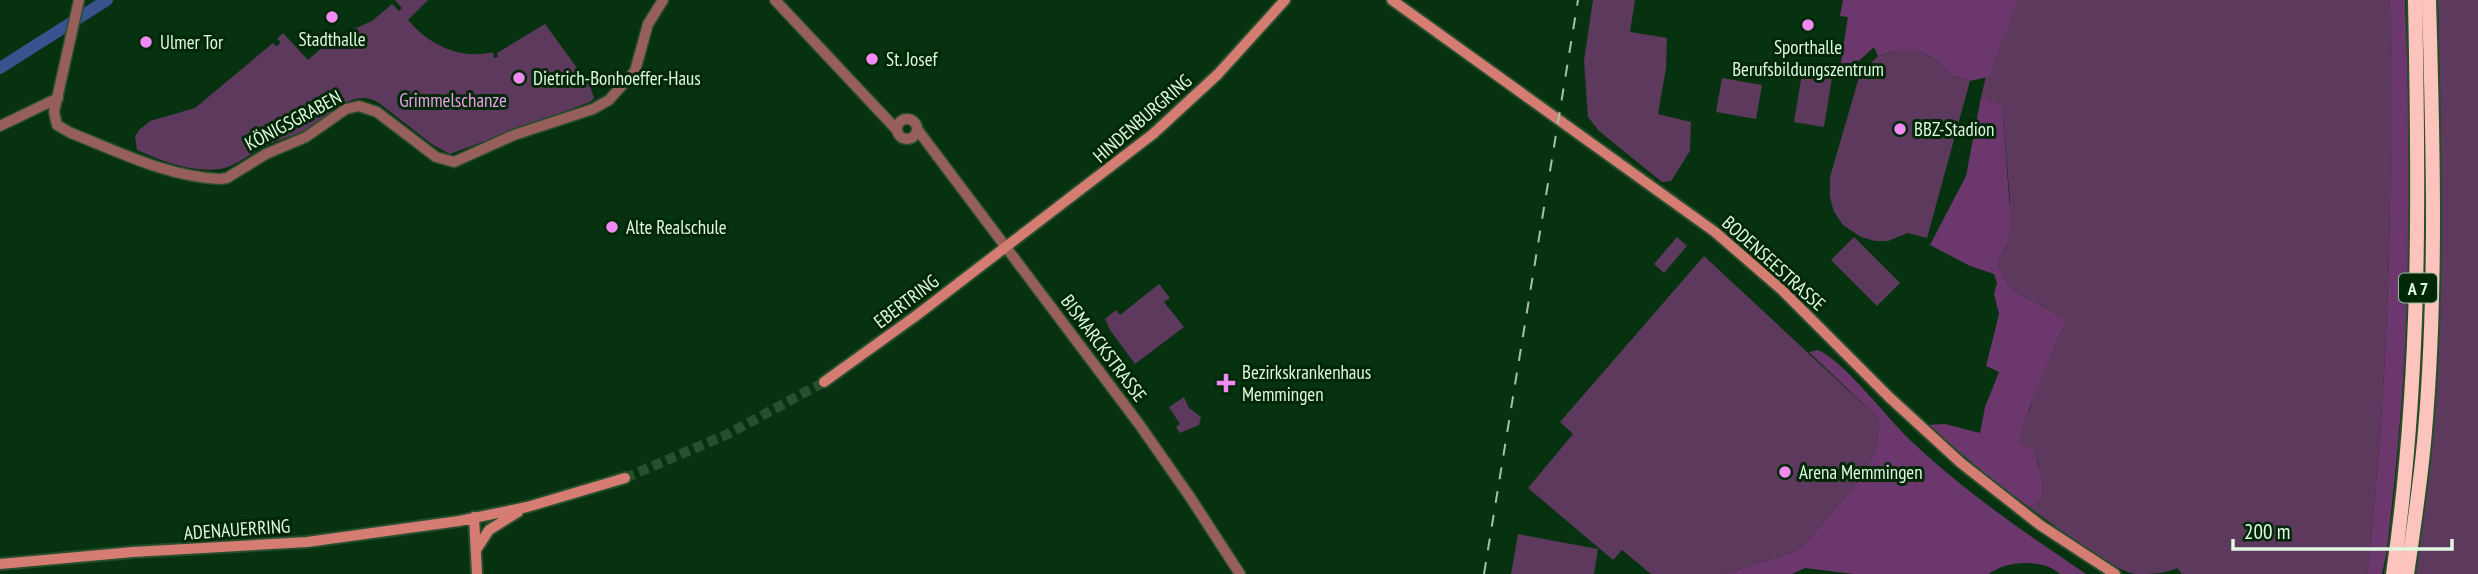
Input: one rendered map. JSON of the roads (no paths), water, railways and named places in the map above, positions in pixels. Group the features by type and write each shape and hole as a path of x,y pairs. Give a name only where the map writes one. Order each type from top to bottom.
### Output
{"highway":[{"name":"A 7","path":"2393,574 2410,433 2417,305 2419,176 2415,0"},
{"name":"A 7","path":"2407,574 2421,470 2430,336 2433,248 2429,0"}],"main road":[{"name":"HINDENBURGRING","path":"1006,246 1163,126 1218,74 1284,0"},
{"name":"BODENSEESTRASSE","path":"1392,0 1715,232 1782,290 1889,397 1961,463 2040,525 2115,574"},
{"name":"EBERTRING","path":"824,382 1006,246"},
{"path":"477,574 474,517 527,508 625,478"},
{"path":"476,550 489,530 527,508"},
{"name":"ADENAUERRING","path":"0,565 133,552 307,542 474,517"}],"street":[{"name":"KÖNIGSGRABEN","path":"58,98 55,119 62,128 161,169 180,174 227,178 266,154 306,137 346,109 359,106 377,111 436,157 446,162 454,162 514,135 593,109 608,100 635,71 648,24 663,0"},
{"name":"BISMARCKSTRASSE","path":"775,0 904,139 911,139 931,149"},
{"path":"0,125 58,98 78,3"},
{"name":"BISMARCKSTRASSE","path":"880,111 902,120 910,119 1170,468 1240,574"},
{"path":"897,130 902,120"},
{"path":"911,139 917,129"}],"waterway":[{"path":"0,68 107,0"}],"tunnel":[{"path":"625,478 728,434 824,382"}],"railway":[{"path":"1484,574 1578,0"}],"place":[{"name":"Stadthalle","path":"332,17"},
{"name":"Sporthalle Berufsbildungszentrum","path":"1808,25"},
{"name":"Ulmer Tor","path":"146,42"},
{"name":"St. Josef","path":"872,59"},
{"name":"Dietrich-Bonhoeffer-Haus","path":"519,78"},
{"name":"BBZ-Stadion","path":"1900,129"},
{"name":"Alte Realschule","path":"612,227"},
{"name":"Bezirkskrankenhaus Memmingen","path":"1226,383"},
{"name":"Arena Memmingen","path":"1785,472"}],"park label":[{"name":"Grimmelschanze","path":"453,100"}]}
